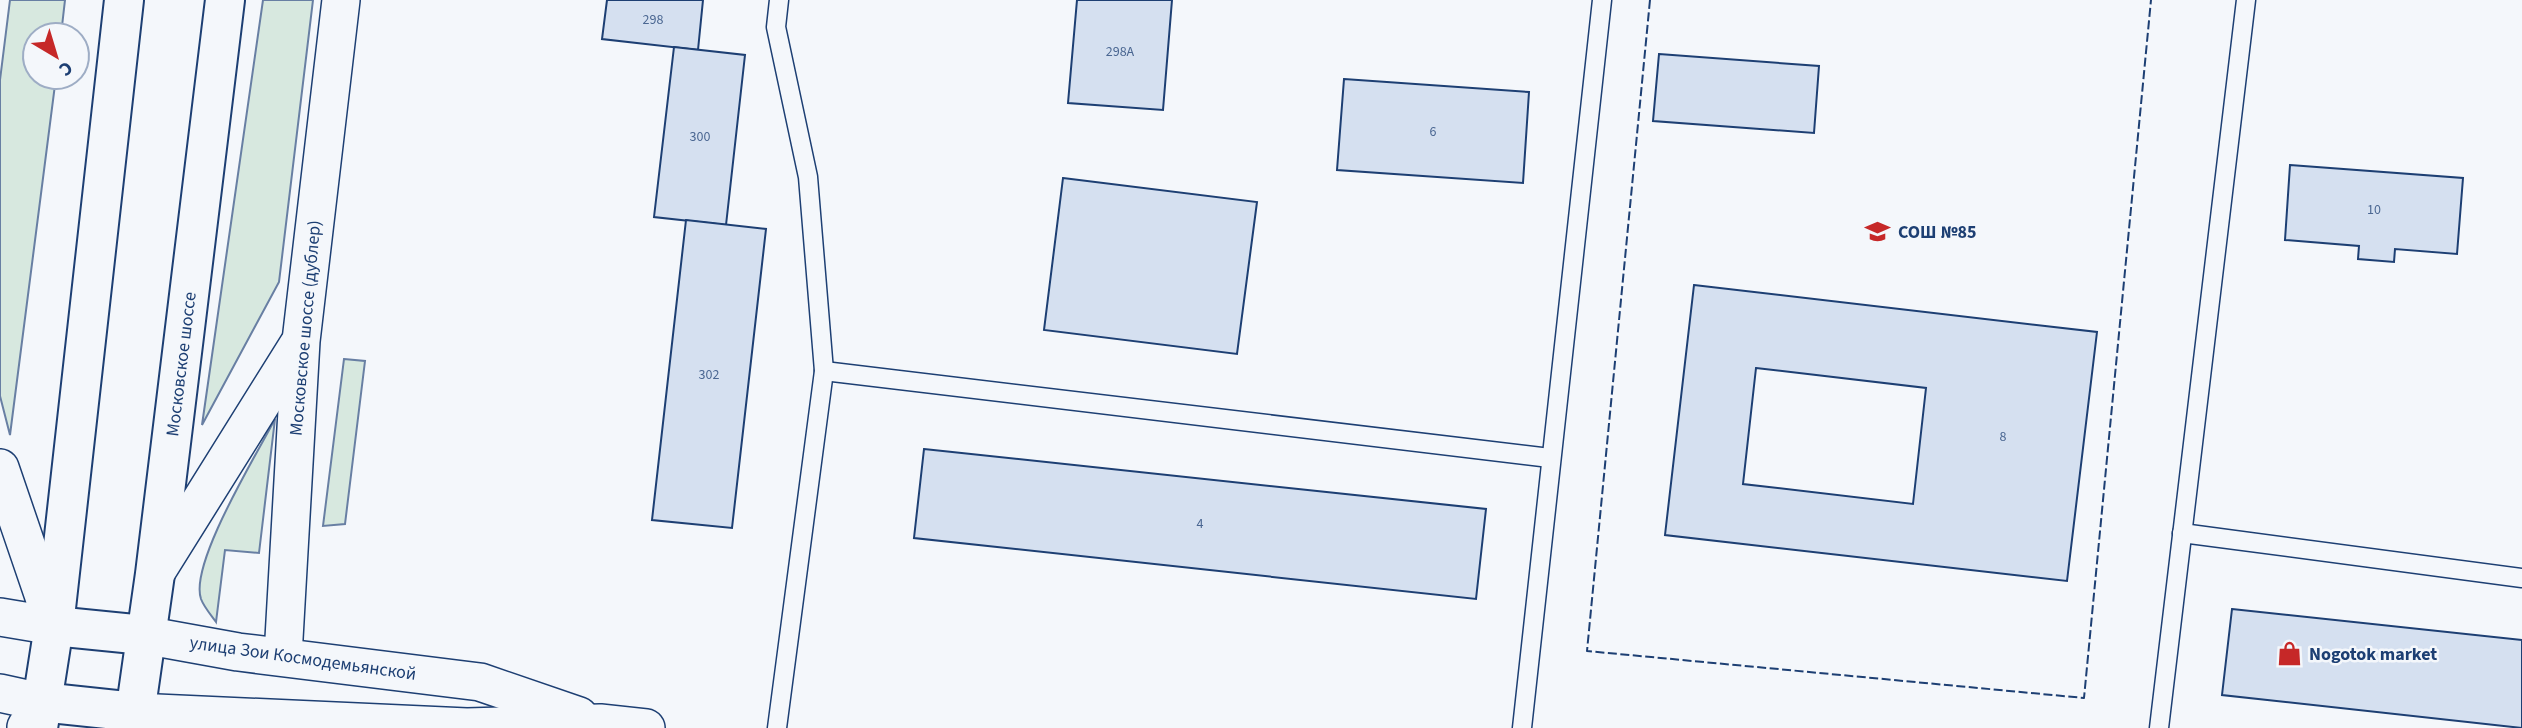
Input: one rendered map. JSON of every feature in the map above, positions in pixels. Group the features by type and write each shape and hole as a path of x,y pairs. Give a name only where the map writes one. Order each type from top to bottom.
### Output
{"main road":[{"path":"35,719 54,626 124,0"},
{"name":"Московское шоссе","path":"134,720 144,635 155,575 225,0"},
{"name":"улица Зои Космодемьянской","path":"54,626 144,635"},
{"name":"улица Зои Космодемьянской","path":"35,719 134,720"}],"street":[{"name":"Московское шоссе (дублер)","path":"283,656 301,341 341,0"},
{"path":"155,575 301,341"},
{"path":"0,467 54,626"},
{"name":"улица Зои Космодемьянской","path":"0,617 54,626"},
{"name":"улица Зои Космодемьянской","path":"144,635 480,682 600,723"},
{"name":"улица Зои Космодемьянской","path":"0,693 35,719"},
{"name":"улица Зои Космодемьянской","path":"134,720 467,727 600,723 646,728"}],"lane":[{"path":"777,728 824,372 808,177 776,27 779,0"},
{"path":"1522,728 1602,0"},
{"path":"2159,728 2246,0"},
{"path":"824,372 1550,458"},
{"path":"2182,533 2522,578"}],"shaded area":[{"path":"10,0 65,0 63,21 21,21 21,91 54,91 10,435 0,396 0,80"},
{"path":"263,0 313,0 279,282 202,425"},
{"path":"344,359 365,361 345,524 323,526"},
{"path":"275,419 259,553 225,550 216,622 201,599 200,583 205,561 227,509"}],"building":[{"path":"607,0 703,0 698,50 602,39"},
{"path":"1077,0 1172,0 1163,110 1068,103"},
{"path":"674,47 745,55 726,225 654,217"},
{"path":"1659,54 1819,66 1814,133 1653,121"},
{"path":"1344,79 1529,92 1523,183 1337,170"},
{"path":"2290,165 2463,178 2457,254 2395,249 2394,262 2358,259 2359,246 2285,240"},
{"path":"1063,178 1257,202 1237,354 1044,330"},
{"path":"686,220 766,229 732,528 652,520"},
{"path":"1694,285 2097,332 2067,581 1665,535","holes":["1756,368 1926,388 1913,504 1743,484"]},
{"path":"924,449 1486,509 1476,599 914,538"},
{"path":"2232,609 2522,640 2522,728 2222,695"}],"fence":[{"path":"1650,0 1587,651 2084,698 2151,0"}],"place":[{"name":"СОШ №85","path":"1878,232"},
{"name":"Nogotok market","path":"2289,654"}]}
